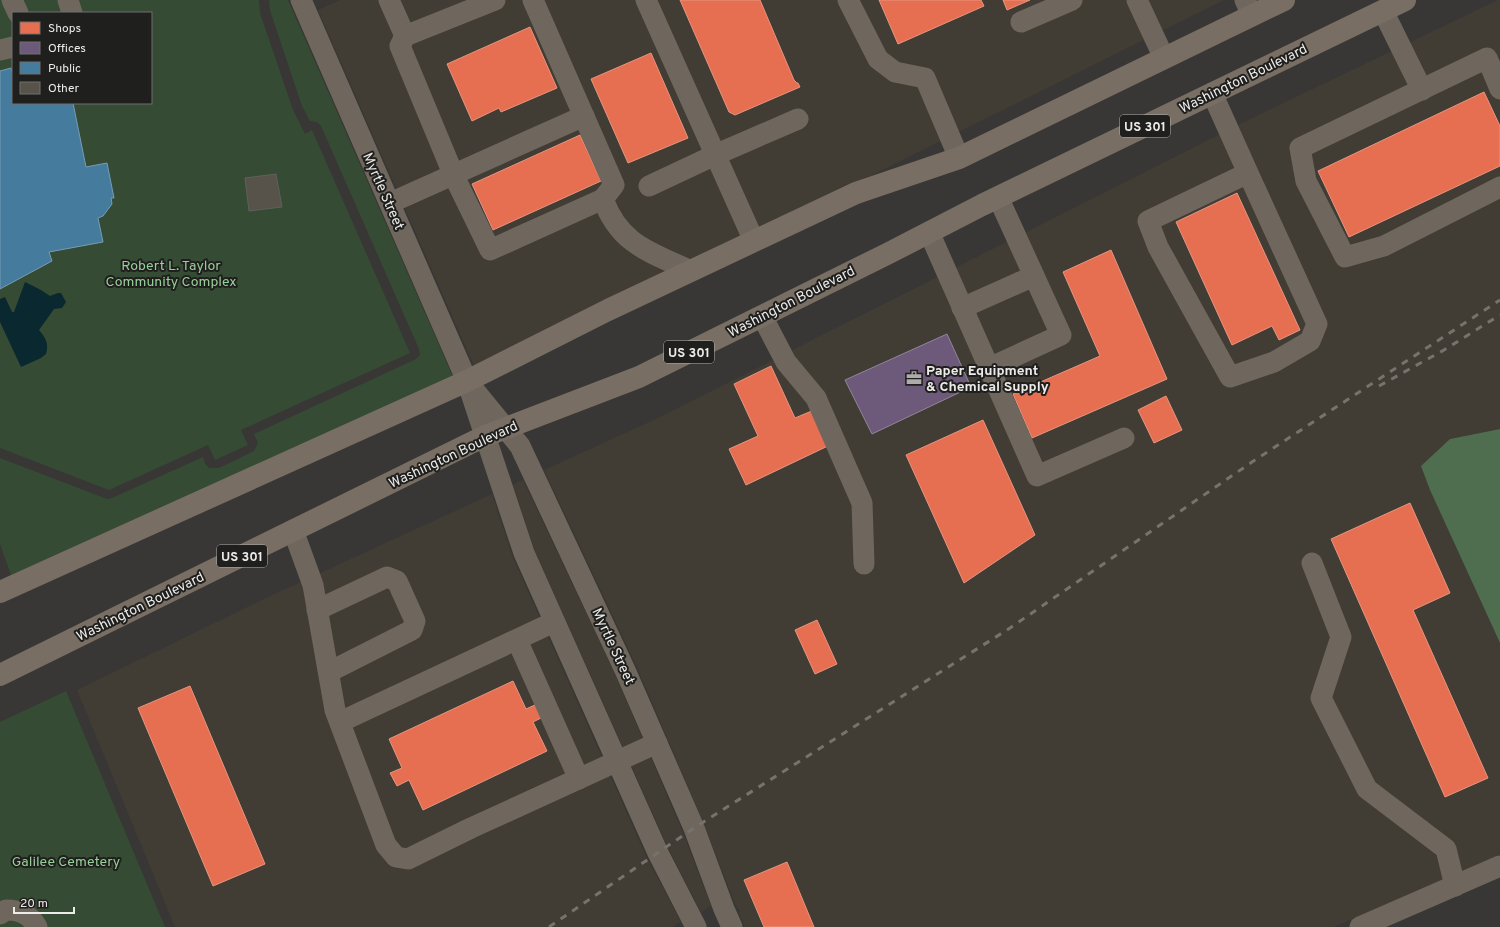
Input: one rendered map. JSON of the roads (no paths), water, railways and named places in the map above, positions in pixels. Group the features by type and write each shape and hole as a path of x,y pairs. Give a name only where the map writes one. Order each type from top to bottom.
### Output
{"main road":[{"path":"1,587 467,381 608,310 856,193 959,158 1164,58 1249,8 1284,0"},
{"name":"Washington Boulevard","path":"0,675 485,436 639,377 998,197 1406,0"}],"street":[{"path":"12,0 18,12"},
{"path":"68,0 72,12"},
{"path":"389,0 405,36"},
{"path":"495,0 405,36 400,46 454,176 490,250 607,208"},
{"path":"533,0 614,185 607,208 624,235 644,250 691,270"},
{"path":"646,0 754,241"},
{"path":"848,0 878,59 895,72 925,78 959,158"},
{"path":"1021,22 1072,0"},
{"path":"1137,0 1164,58"},
{"name":"Myrtle Street","path":"307,2 390,203 467,381 524,553 616,762 658,853 696,927"},
{"path":"1383,11 1422,90"},
{"path":"0,50 12,47"},
{"path":"1500,89 1487,58 1300,148 1306,181 1345,257 1384,246 1500,187"},
{"path":"1212,93 1316,324 1310,341 1274,362 1230,377 1158,247 1148,221 1248,173"},
{"path":"390,203 454,176 584,116"},
{"path":"649,186 715,155 798,119"},
{"path":"989,368 1061,335 998,197"},
{"path":"929,232 1036,476 1124,438"},
{"path":"962,308 1034,276"},
{"path":"762,316 786,362 816,398 862,503 864,564"},
{"name":"Myrtle Street","path":"467,381 520,446 625,670 694,828 728,918"},
{"path":"293,530 313,585 335,710 386,845 396,857 408,859 471,828 657,743"},
{"path":"1312,563 1341,637 1321,698 1367,789 1446,849 1455,886"},
{"path":"317,610 387,577 397,581 415,621 412,630 329,672"},
{"path":"340,722 554,622"},
{"path":"517,640 579,779"},
{"path":"1360,927 1500,866"},
{"path":"2,907 26,914 31,918 37,927"},
{"path":"696,927 728,918"}],"water":[{"path":"25,282 50,296 61,293 66,302 62,308 54,309 39,330 46,341 46,354 41,358 21,367 0,322 0,299 5,297 12,312 14,312"}],"railway":[{"path":"549,927 694,828 1010,628 1252,462 1500,300"},
{"path":"1379,386 1444,350 1500,315"}],"place":[{"name":"Paper Equipment & Chemical Supply","path":"914,378"}],"park label":[{"name":"Robert L. Taylor Community Complex","path":"171,274"},
{"name":"Galilee Cemetery","path":"66,861"}]}
